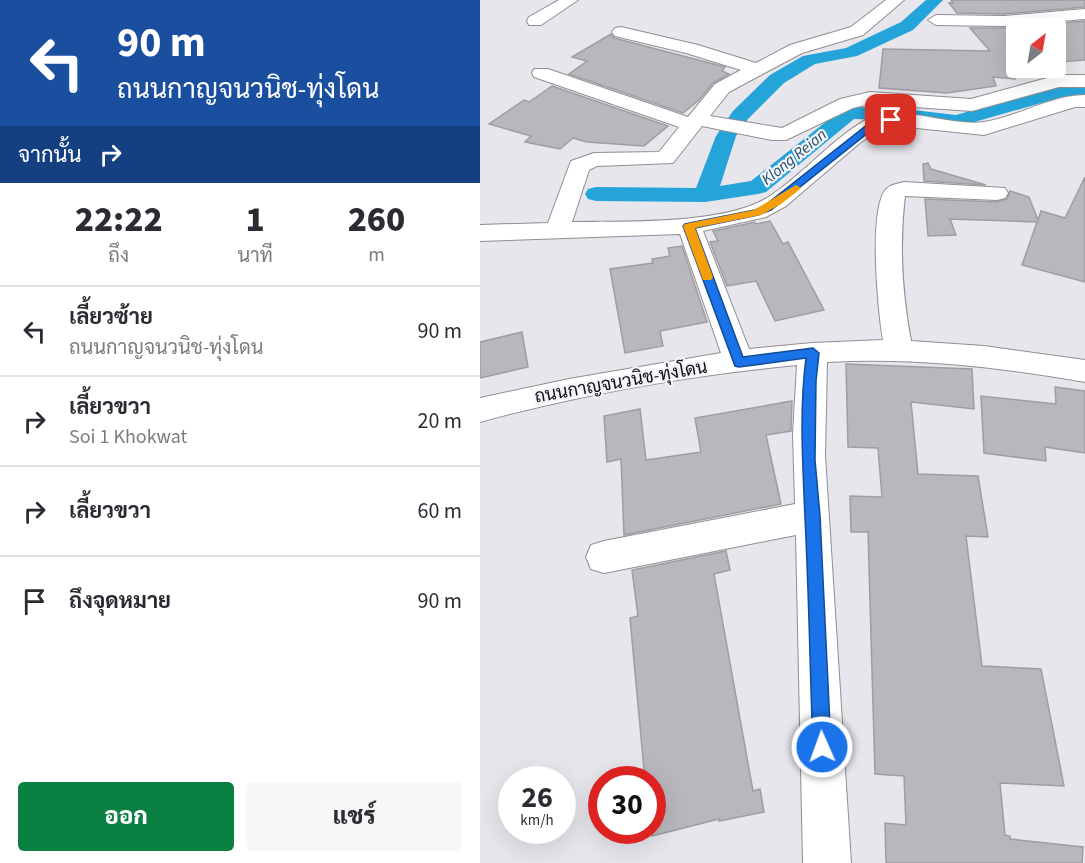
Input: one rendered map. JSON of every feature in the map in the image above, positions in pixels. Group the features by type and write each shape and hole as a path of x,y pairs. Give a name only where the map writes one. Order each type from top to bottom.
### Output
{"street":[{"path":"535,21 570,0"},
{"path":"558,230 579,166 594,160 665,158 722,88 796,49 857,31 896,0"},
{"path":"936,20 1004,21 1085,14"},
{"path":"621,32 693,49 756,69"},
{"path":"541,73 695,122 772,134 786,134 847,103 870,98 972,105 1058,81 1085,81"},
{"path":"480,233 689,226 758,212 768,208 854,138 879,121 897,120 984,129 1073,101 1085,101"},
{"path":"899,351 888,290 888,254 894,194 904,189 997,193"},
{"path":"689,226 739,362"},
{"name":"ถนนกาญจนวนิช-ทุ่งโดน","path":"480,410 605,383 813,353 899,351 956,355 1085,371"},
{"path":"813,353 808,460 813,516 827,863"},
{"path":"604,557 813,516"}],"building":[{"path":"951,0 1085,0 1085,7 1004,14 957,13 949,3 953,3"},
{"path":"1085,21 1085,60 1066,61 1066,23"},
{"path":"970,28 1006,28 1006,78 1015,79 993,77 996,86 947,93 879,88 883,49 990,51"},
{"path":"611,34 614,38 725,67 722,71 729,74 713,83 698,101 683,113 569,74 587,61 572,57"},
{"path":"552,86 668,126 644,146 587,142 573,138 560,149 525,142 531,136 489,124 524,100 529,102"},
{"path":"928,163 931,169 986,185 924,181 923,164"},
{"path":"1085,177 1085,282 1022,265 1037,222 950,219 956,235 928,236 925,199 997,202 1007,199 1010,191 1029,197 1038,220 1041,211 1065,218"},
{"path":"770,221 783,244 788,242 824,310 775,321 756,281 727,286 710,242 718,241 713,231"},
{"path":"682,246 707,322 660,331 663,346 625,353 610,269 653,263 652,259 670,256 668,248"},
{"path":"522,332 528,367 480,378 480,342"},
{"path":"846,364 972,369 974,409 911,402 918,474 978,476 988,537 966,536 982,666 1041,669 1064,786 1000,783 1005,835 1010,836 1010,839 1083,847 1082,863 886,863 885,823 906,825 904,776 875,774 868,532 851,532 850,496 882,497 878,448 848,447"},
{"path":"1055,387 1085,391 1085,453 1045,447 1046,461 984,453 981,396 1056,404"},
{"path":"792,401 791,431 766,435 781,504 624,535 621,459 607,462 604,416 640,409 646,460 701,452 695,418"},
{"path":"726,551 730,570 714,574 753,791 760,789 764,812 719,821 719,819 666,832 666,766 644,766 630,618 638,616 632,570"}],"waterway":[{"name":"Klong Reian","path":"705,195 726,136 740,115 777,79 809,60 851,52 907,26 935,0"},
{"name":"Klong Reian","path":"705,195 758,187 849,113 896,114 957,121 1061,91 1085,91"},
{"path":"596,194 705,195"}],"slow traffic":[{"path":"707,277 689,226 758,212 768,208 796,188"}],"route":[{"path":"822,747 813,516 808,460 813,353 739,362 689,226 728,219 768,208 796,188 854,138 879,121 891,120"}]}
